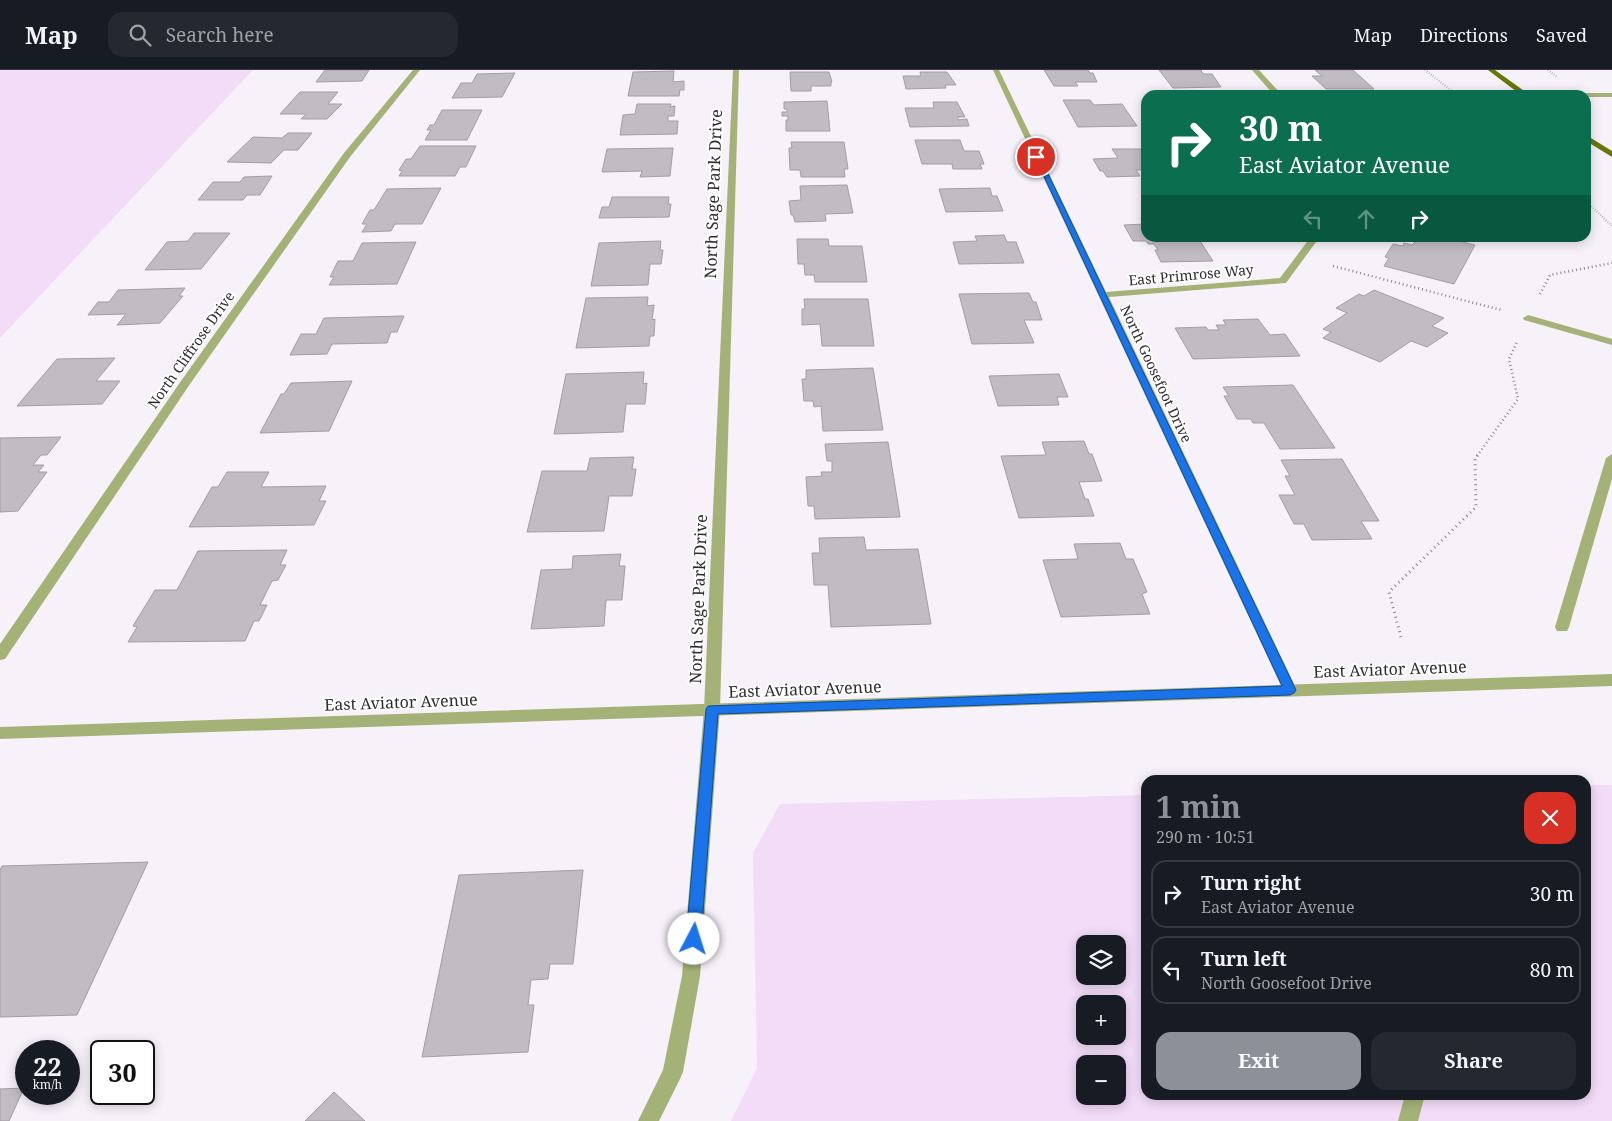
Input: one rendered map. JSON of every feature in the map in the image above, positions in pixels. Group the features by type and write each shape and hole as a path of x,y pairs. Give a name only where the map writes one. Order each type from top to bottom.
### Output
{"main road":[{"path":"1491,70 1519,90"},
{"path":"1591,140 1612,155"}],"street":[{"name":"North Cliffrose Drive","path":"0,655 185,383 347,155 417,70"},
{"name":"North Sage Park Drive","path":"648,1121 673,1072 691,976 712,709 736,70"},
{"name":"North Goosefoot Drive","path":"996,70 1290,690"},
{"path":"1254,70 1273,90"},
{"path":"1591,95 1612,95"},
{"name":"East Primrose Way","path":"1102,296 1283,281 1311,242"},
{"path":"1528,318 1612,342"},
{"path":"1562,627 1612,458"},
{"name":"East Aviator Avenue","path":"0,733 1612,680"},
{"path":"1408,1121 1414,1100"}],"path":[{"path":"1425,70 1451,90"},
{"path":"1548,70 1557,76"},
{"path":"1591,206 1612,226"},
{"path":"1401,637 1389,592 1476,507 1475,458 1518,399 1509,359 1550,275 1612,263"},
{"path":"1333,266 1528,318"}],"shaded area":[{"path":"0,70 253,70 0,338"},
{"path":"1591,785 1612,785 1612,1121 731,1121 757,1068 753,853 780,804 1141,795 1141,1100 1591,1100"}],"building":[{"path":"325,70 369,70 362,81 316,82"},
{"path":"1044,70 1088,70 1090,73 1093,73 1097,82 1075,82 1078,86 1054,86"},
{"path":"1159,70 1200,70 1204,74 1212,74 1221,87 1173,88"},
{"path":"1315,70 1353,70 1374,89 1326,89 1312,76 1322,76"},
{"path":"674,71 673,82 684,81 684,90 680,90 679,96 628,96 633,72"},
{"path":"790,72 829,72 832,82 831,86 811,86 811,91 791,91"},
{"path":"920,72 947,72 956,85 945,85 946,88 906,89 903,76 921,76"},
{"path":"515,73 502,97 452,98 461,83 472,83 477,74"},
{"path":"300,92 338,92 328,104 342,104 327,119 301,119 306,114 280,114"},
{"path":"1063,100 1090,100 1094,105 1122,104 1137,126 1078,127"},
{"path":"827,101 830,131 786,131 788,116 782,116 782,112 787,112 787,109 784,109 784,102"},
{"path":"933,102 957,102 965,117 958,117 958,120 967,119 969,126 910,127 905,108 934,108"},
{"path":"637,104 671,104 670,107 675,106 674,116 668,116 668,121 678,121 677,134 620,135 623,115 635,114"},
{"path":"442,110 482,110 467,140 425,140 431,130 427,130 430,125 434,125"},
{"path":"288,133 312,133 298,150 284,150 271,163 227,162 253,137 282,138"},
{"path":"915,140 960,140 964,151 979,151 984,164 980,164 982,169 953,169 952,164 922,164"},
{"path":"791,142 844,142 848,169 844,169 845,177 801,177 800,170 790,170 789,148 792,148"},
{"path":"420,146 476,146 466,167 460,167 455,176 399,176 402,171 399,170 406,159 411,159"},
{"path":"673,148 670,176 640,177 642,171 602,172 607,149"},
{"path":"1112,149 1141,149 1141,170 1136,170 1140,176 1107,177 1103,171 1100,171 1093,159 1118,158"},
{"path":"272,176 260,195 247,195 243,200 198,200 213,182 240,182 244,177"},
{"path":"847,185 853,213 825,214 826,221 795,222 793,215 791,215 789,201 801,200 800,186"},
{"path":"441,188 422,224 395,224 391,231 362,232 367,224 362,224 370,210 374,210 387,189"},
{"path":"990,188 992,196 997,196 1003,211 946,212 939,189"},
{"path":"612,197 669,197 668,204 671,204 669,217 599,218 602,207 609,207"},
{"path":"1141,224 1141,241 1133,241 1124,225"},
{"path":"194,233 230,233 201,269 145,270 167,242 188,241"},
{"path":"1004,235 1007,242 1016,242 1024,263 959,264 953,242 977,241 975,236"},
{"path":"797,239 828,239 829,246 862,246 867,282 815,282 814,275 805,275 804,264 798,264"},
{"path":"661,241 660,250 663,250 661,264 650,264 648,285 591,286 599,243"},
{"path":"416,242 397,284 329,285 334,277 330,277 338,261 353,261 362,243"},
{"path":"1147,242 1201,242 1213,261 1161,262 1155,250 1158,250 1154,244 1148,244"},
{"path":"1415,242 1463,242 1475,245 1454,284 1384,266 1389,258 1385,257 1393,244 1403,246 1404,243 1412,245"},
{"path":"185,288 179,296 183,296 160,323 117,325 126,314 88,315 98,302 109,302 118,290"},
{"path":"1374,290 1444,318 1432,326 1448,333 1427,347 1411,341 1380,362 1323,338 1331,332 1323,329 1347,313 1336,308 1359,294 1364,296"},
{"path":"1029,293 1033,302 1036,302 1042,320 1024,320 1034,343 972,344 959,294"},
{"path":"648,297 647,306 654,305 652,320 655,319 654,336 650,336 649,346 576,348 586,298"},
{"path":"804,299 868,299 874,346 822,346 820,324 802,325 802,309 805,309"},
{"path":"404,316 397,332 391,332 387,343 332,344 327,354 290,355 301,334 316,334 324,318"},
{"path":"1258,319 1270,335 1285,334 1300,356 1193,359 1175,328 1206,327 1208,330 1219,330 1216,325 1226,325 1223,320"},
{"path":"115,358 96,381 120,381 102,404 17,406 57,359"},
{"path":"873,368 883,430 823,431 821,406 814,407 813,401 804,401 802,379 806,379 806,370"},
{"path":"644,372 643,384 647,383 645,404 626,404 623,432 554,434 566,374"},
{"path":"1059,374 1068,397 1057,397 1059,405 998,406 989,376"},
{"path":"352,381 329,431 260,433 281,394 284,394 291,383"},
{"path":"1293,385 1335,448 1280,449 1264,423 1253,423 1251,419 1237,419 1224,396 1229,396 1223,387"},
{"path":"61,437 47,455 41,455 33,465 44,465 38,472 47,472 18,511 0,512 0,438"},
{"path":"1084,441 1089,454 1092,454 1102,481 1079,482 1094,516 1019,518 1001,456 1046,455 1042,442"},
{"path":"888,442 900,517 815,519 814,506 808,506 806,477 822,476 821,472 832,472 832,461 827,461 825,444"},
{"path":"634,457 632,469 636,469 632,496 609,496 604,531 527,532 542,471 587,471 590,458"},
{"path":"1342,459 1379,521 1361,521 1372,539 1312,540 1304,524 1294,524 1279,495 1295,495 1285,476 1290,476 1281,460"},
{"path":"227,472 269,472 261,487 326,486 319,501 326,501 314,525 189,527 212,487 218,487"},
{"path":"864,537 866,550 918,549 931,624 831,627 828,585 814,585 812,553 820,553 819,538"},
{"path":"1120,543 1126,559 1133,559 1147,592 1142,594 1150,614 1061,617 1043,560 1078,559 1074,544"},
{"path":"287,550 280,565 286,565 278,580 272,581 260,605 267,605 259,621 254,621 245,641 128,642 137,627 133,626 155,590 177,590 198,551"},
{"path":"621,554 619,566 625,566 622,600 606,600 604,626 531,629 541,570 572,569 573,556"},
{"path":"148,862 77,1015 0,1017 0,870 2,866"},
{"path":"583,870 573,964 550,964 548,979 531,980 528,1005 534,1005 528,1052 422,1057 459,875"},
{"path":"15,1088 16,1105 9,1121 0,1121 0,1089"},
{"path":"334,1092 365,1121 305,1121"}],"route":[{"path":"694,939 712,709 1290,690 1036,157"}]}
